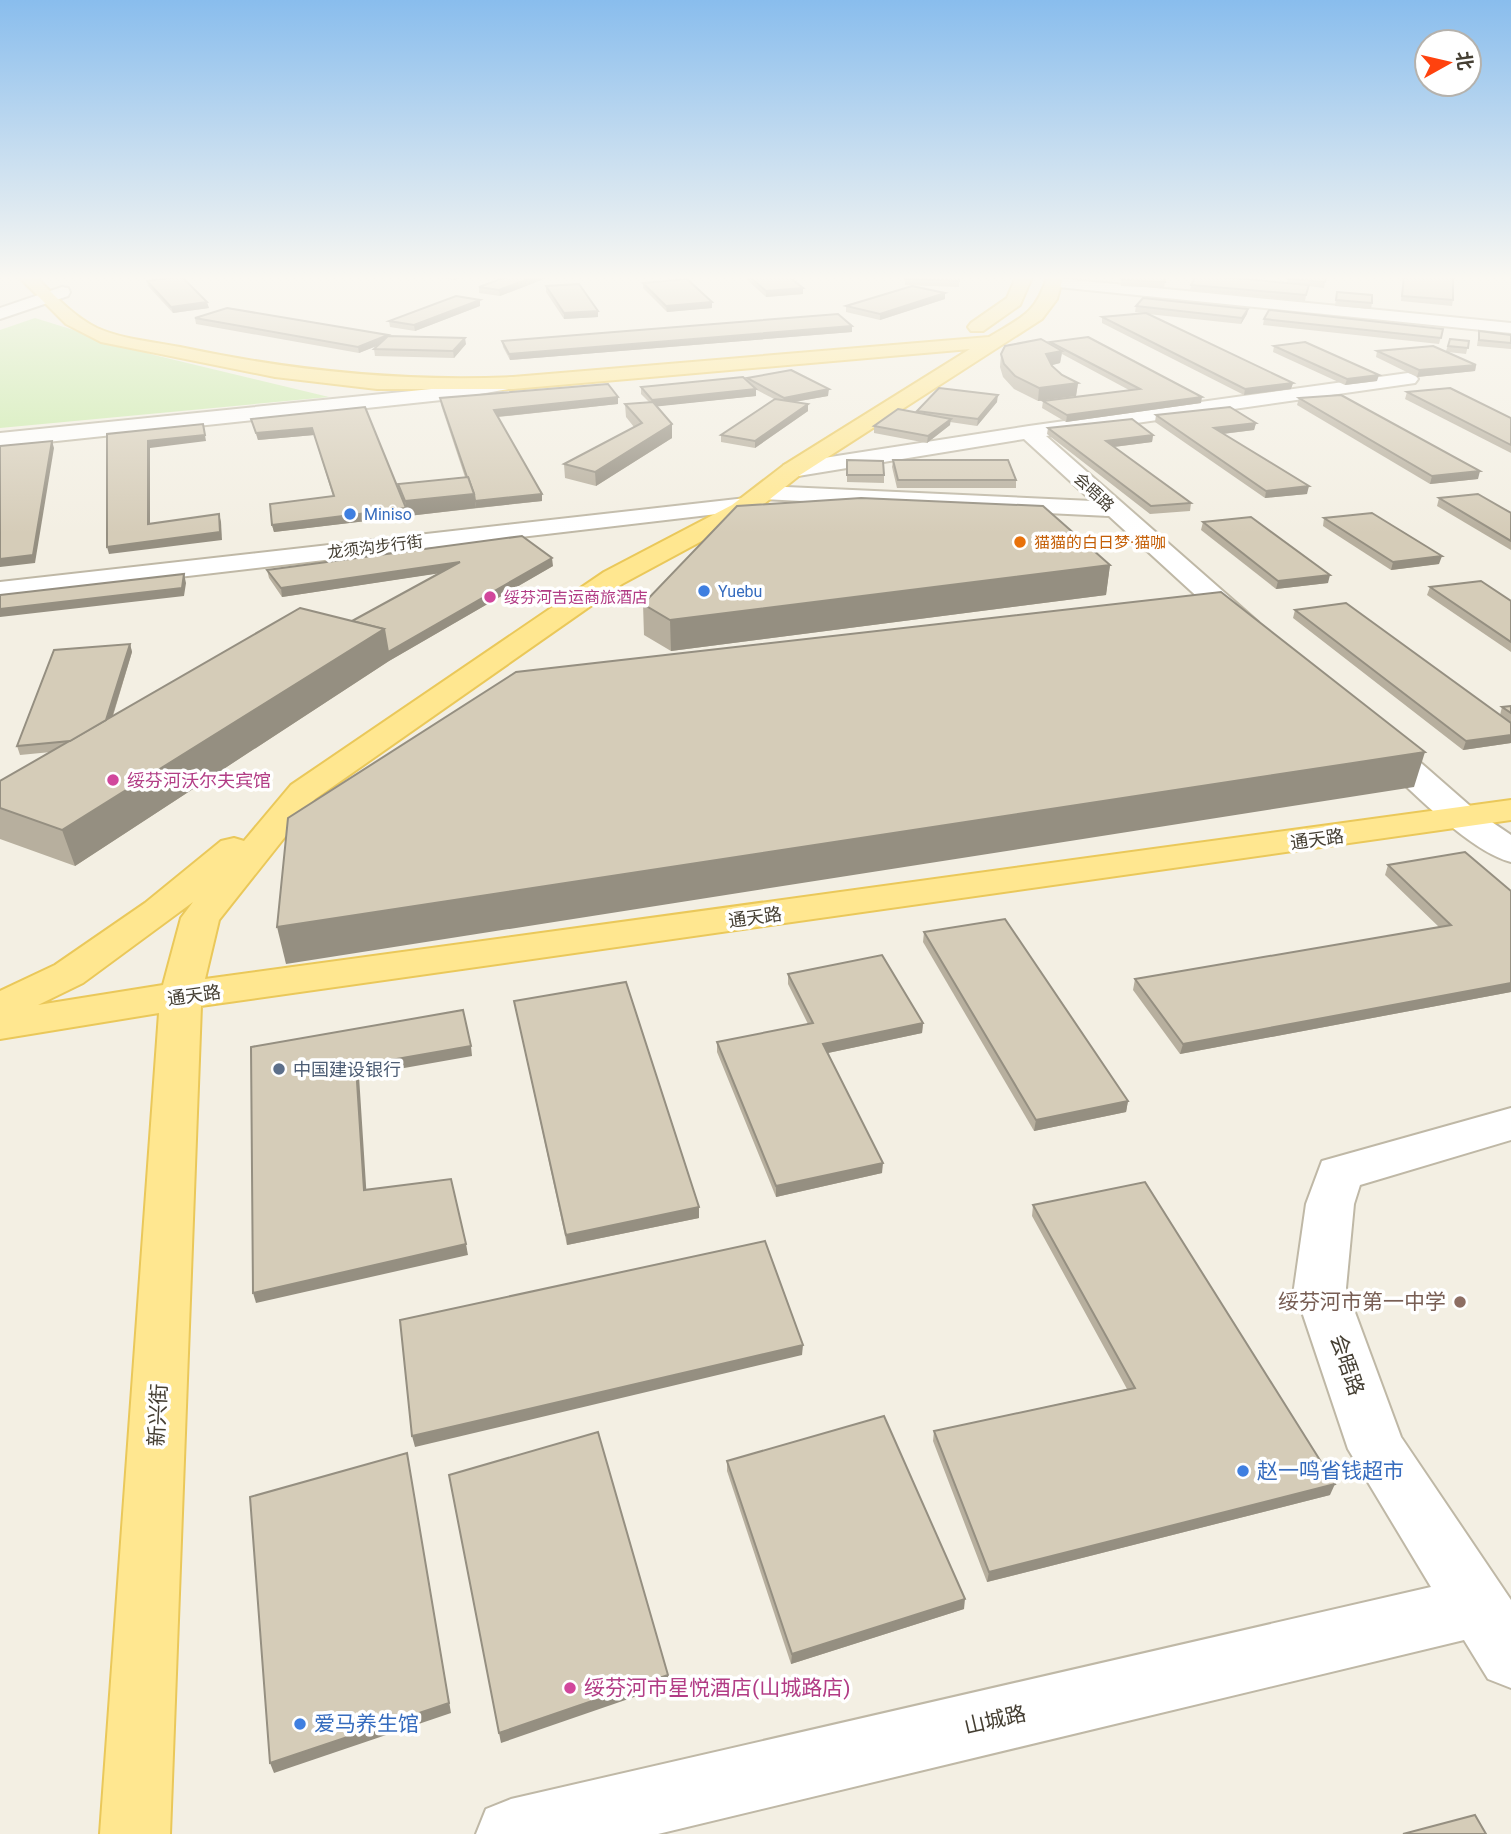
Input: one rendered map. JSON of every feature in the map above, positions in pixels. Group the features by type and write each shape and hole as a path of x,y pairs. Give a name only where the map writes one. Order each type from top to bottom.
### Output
{"main road":[{"path":"234,363 328,379 403,385 513,383 748,363"},
{"path":"306,363 363,373 430,378 545,374 686,363"},
{"path":"792,363 856,374"},
{"path":"818,452 819,433 928,363"},
{"path":"0,1007 69,974 159,911 303,792 613,578 757,498 818,452 959,363"},
{"name":"新兴街","path":"135,1834 181,996 200,918 303,792"},
{"name":"通天路","path":"0,1025 181,996 1465,819 1511,810"}],"street":[{"path":"792,470 1028,432 1408,379"},
{"path":"0,440 451,393 513,383"},
{"name":"会晤路","path":"1028,432 1268,646"},
{"name":"龙须沟步行街","path":"0,590 757,498 1113,509"},
{"path":"1362,728 1465,819 1511,851"},
{"name":"会晤路","path":"1495,1631 1377,1449 1320,1288 1329,1204 1339,1173 1511,1124"},
{"name":"山城路","path":"511,1834 1495,1631"}],"green space":[{"path":"0,363 186,363 329,397 0,428"}],"building":[{"path":"1050,363 1062,375 1078,383 1039,388 1015,376 1004,364"},
{"path":"1089,363 1137,363 1202,397 1067,415 1043,401 1140,389"},
{"path":"1193,363 1250,363 1293,383 1245,389"},
{"path":"1311,363 1351,363 1379,375 1347,379"},
{"path":"1403,363 1471,363 1476,365 1419,370"},
{"path":"791,370 829,389 784,398 747,378"},
{"path":"743,377 756,389 652,400 641,387"},
{"path":"608,384 618,397 494,410 542,494 475,501 440,398"},
{"path":"939,388 998,395 978,419 917,411"},
{"path":"1450,388 1511,418 1511,445 1407,392"},
{"path":"1341,395 1480,471 1432,476 1299,398"},
{"path":"775,399 808,404 755,441 721,435"},
{"path":"653,402 672,424 595,472 564,464 642,423 625,404"},
{"path":"365,407 406,508 272,525 270,504 334,496 312,428 256,433 251,419"},
{"path":"1230,407 1256,423 1214,428 1309,486 1266,491 1156,415"},
{"path":"898,409 951,419 928,436 874,426"},
{"path":"1132,419 1153,435 1106,441 1191,503 1151,506 1048,428"},
{"path":"203,424 205,435 148,441 148,524 219,514 220,532 107,547 107,434"},
{"path":"52,441 33,555 0,559 0,446"},
{"path":"847,460 883,461 884,475 847,475"},
{"path":"893,460 1008,460 1016,480 898,480"},
{"path":"468,477 474,494 405,501 398,484"},
{"path":"1478,494 1511,513 1511,541 1439,498"},
{"path":"861,498 1043,506 1110,565 670,620 643,604 737,506"},
{"path":"1372,513 1442,556 1393,562 1324,518"},
{"path":"1251,517 1330,575 1278,581 1203,522"},
{"path":"522,536 552,558 388,652 384,629 352,621 460,562 281,588 267,570"},
{"path":"184,574 182,588 0,609 0,595"},
{"path":"1481,581 1511,601 1511,642 1430,587"},
{"path":"1221,592 1425,752 277,927 288,818 516,672"},
{"path":"1346,603 1511,723 1511,735 1466,741 1295,610"},
{"path":"300,608 384,629 62,830 0,808 0,781"},
{"path":"130,644 106,720 70,741 17,746 54,650"},
{"path":"1511,706 1511,713 1502,707"},
{"path":"1465,852 1511,891 1511,983 1183,1044 1135,979 1451,925 1388,865"},
{"path":"1005,919 1128,1101 1036,1120 924,932"},
{"path":"882,955 923,1023 823,1044 883,1163 776,1186 717,1042 813,1023 788,974"},
{"path":"626,982 699,1207 566,1235 514,1001"},
{"path":"463,1010 471,1046 356,1066 364,1190 451,1179 466,1244 253,1293 251,1047"},
{"path":"1145,1182 1335,1484 989,1572 934,1431 1135,1388 1033,1205"},
{"path":"765,1241 803,1345 412,1436 400,1320"},
{"path":"884,1416 965,1599 792,1654 727,1461"},
{"path":"598,1432 668,1675 499,1733 449,1475"},
{"path":"407,1453 449,1703 270,1763 250,1497"},
{"path":"1475,1815 1486,1834 1403,1834"}],"place":[{"name":"Miniso","path":"350,514"},
{"name":"猫猫的白日梦·猫咖","path":"1020,542"},
{"name":"Yuebu","path":"704,591"},
{"name":"绥芬河吉运商旅酒店","path":"490,597"},
{"name":"绥芬河沃尔夫宾馆","path":"113,780"},
{"name":"中国建设银行","path":"279,1069"},
{"name":"绥芬河市第一中学","path":"1460,1302"},
{"name":"赵一鸣省钱超市","path":"1243,1471"},
{"name":"绥芬河市星悦酒店(山城路店)","path":"570,1688"},
{"name":"爱马养生馆","path":"300,1724"}]}
